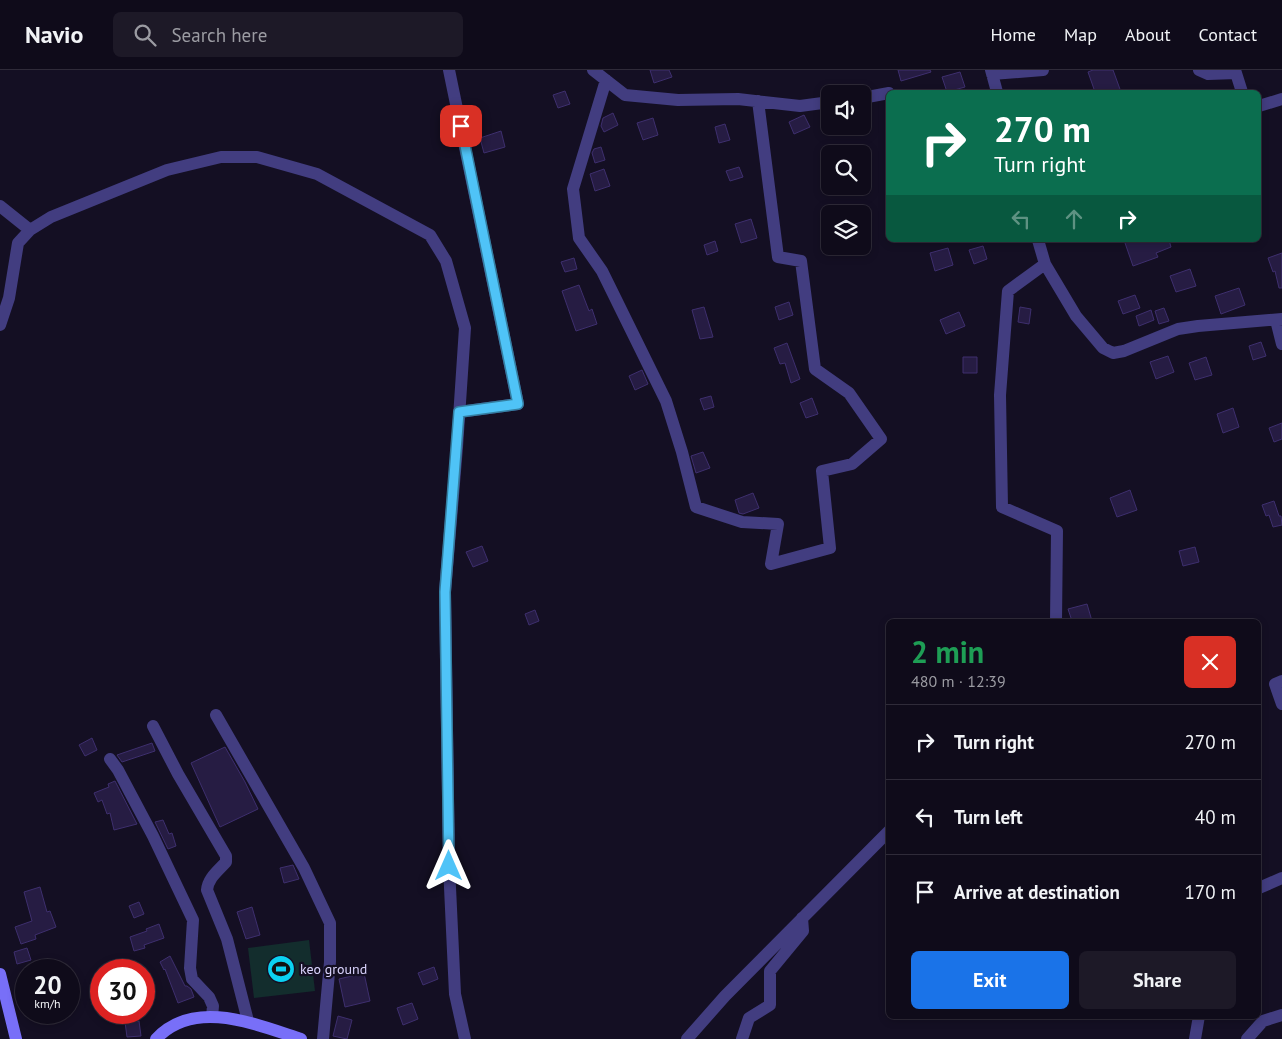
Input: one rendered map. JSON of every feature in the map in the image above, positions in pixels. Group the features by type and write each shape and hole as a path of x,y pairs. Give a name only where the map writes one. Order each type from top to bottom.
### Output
{"main road":[{"path":"0,974 16,1039"},
{"path":"156,1039 162,1032 177,1022 198,1017 212,1017 248,1022 301,1039"}],"street":[{"path":"449,70 518,404 459,412"},
{"path":"593,70 624,95 678,100 738,99 800,106 821,103"},
{"path":"996,90 991,72 1043,70"},
{"path":"1198,70 1208,74 1236,74 1241,90"},
{"path":"606,80 573,189 579,238 602,271 666,401 682,452 696,507 742,522 778,524 771,564 830,548 822,471 852,464 881,439 849,393 815,369 801,261 778,257 758,101"},
{"path":"871,96 886,93"},
{"path":"1261,105 1282,99"},
{"path":"0,325 9,298 18,243 30,230 51,217 167,170 221,156 257,158 317,174 430,235 446,262 464,328 445,592 449,866 455,994 465,1039"},
{"path":"0,206 30,230"},
{"path":"1039,242 1045,264 1076,316 1103,348 1113,352 1124,352 1178,329 1279,320 1282,344"},
{"path":"1045,264 1008,291 1000,395 1002,507 1057,531 1056,619"},
{"path":"1282,681 1275,684 1282,704"},
{"path":"216,716 304,868 330,923 330,962 323,1039"},
{"path":"153,726 178,774 226,856 226,862 212,877 207,890 227,939 248,1022"},
{"path":"110,759 118,770 153,836 193,920 190,968 192,979 196,986 209,997 213,1006 212,1017"},
{"path":"688,1039 725,996 886,834"},
{"path":"1261,887 1282,878"},
{"path":"742,1039 749,1018 770,1006 770,971 803,931 802,918"},
{"path":"1247,1039 1263,1021 1282,1015"},
{"path":"1195,1039 1198,1019"}],"green space":[{"name":"keo ground","path":"309,940 315,991 254,998 248,948"}],"building":[{"path":"650,70 669,70 672,77 654,83"},
{"path":"898,70 930,70 931,72 901,81"},
{"path":"1093,70 1113,70 1120,90 1094,90 1088,72"},
{"path":"960,72 965,87 946,90 942,77"},
{"path":"565,91 570,104 558,108 553,95"},
{"path":"613,113 618,125 604,132 601,126 603,118"},
{"path":"804,115 810,127 794,134 789,122"},
{"path":"653,118 658,135 643,140 637,123"},
{"path":"725,124 730,140 719,143 715,127"},
{"path":"501,131 505,147 484,153 480,138"},
{"path":"601,147 605,160 595,163 592,153 594,149"},
{"path":"739,167 743,177 730,181 726,171"},
{"path":"604,169 610,186 595,191 590,174"},
{"path":"751,219 757,238 741,243 735,224"},
{"path":"715,241 718,251 707,255 704,245"},
{"path":"1125,242 1170,242 1171,247 1156,253 1158,257 1133,266"},
{"path":"983,246 987,259 974,264 969,250"},
{"path":"948,248 953,265 935,271 930,253"},
{"path":"1282,253 1282,288 1279,288 1275,271 1273,272 1268,258"},
{"path":"574,258 577,269 565,272 561,262"},
{"path":"1190,269 1196,286 1176,292 1170,276"},
{"path":"579,285 589,311 592,309 597,324 576,331 562,291"},
{"path":"1239,288 1245,305 1221,314 1215,296"},
{"path":"1135,295 1140,308 1123,314 1118,301"},
{"path":"789,302 793,315 779,320 775,307"},
{"path":"704,307 713,337 700,339 692,310"},
{"path":"1020,307 1031,309 1029,324 1018,322"},
{"path":"1164,308 1169,321 1159,324 1155,311"},
{"path":"1151,310 1154,320 1139,326 1136,316"},
{"path":"959,312 965,326 946,334 940,320"},
{"path":"1261,342 1266,356 1253,360 1249,346"},
{"path":"787,343 800,379 791,383 785,363 780,364 774,348"},
{"path":"1168,356 1174,372 1156,379 1150,362"},
{"path":"963,357 977,357 977,373 963,373"},
{"path":"1206,357 1212,375 1195,380 1189,363"},
{"path":"642,370 648,384 635,390 629,376"},
{"path":"711,396 714,407 704,410 700,399"},
{"path":"812,398 818,414 806,418 800,403"},
{"path":"1233,408 1239,427 1223,433 1217,414"},
{"path":"1282,423 1282,439 1274,442 1269,428"},
{"path":"703,452 710,468 696,473 691,456"},
{"path":"1130,490 1137,510 1117,517 1110,498"},
{"path":"753,493 759,508 743,514 739,513 735,500"},
{"path":"1274,501 1279,516 1281,516 1282,525 1273,527 1269,515 1266,516 1262,505"},
{"path":"482,546 488,561 473,567 466,552"},
{"path":"1195,547 1199,562 1183,566 1179,551"},
{"path":"1087,604 1091,619 1071,619 1068,609"},
{"path":"535,610 539,621 529,625 525,614"},
{"path":"92,738 97,750 85,756 79,745"},
{"path":"152,743 155,751 122,762 117,755"},
{"path":"225,747 258,809 220,827 191,763"},
{"path":"115,781 137,824 114,830 110,813 107,814 102,800 98,802 94,793 109,787 108,784"},
{"path":"163,820 169,834 172,833 176,846 168,849 155,822"},
{"path":"293,865 299,879 284,883 280,868"},
{"path":"40,887 47,912 50,911 56,927 35,935 36,939 21,944 15,927 32,921 24,892"},
{"path":"139,902 144,914 134,918 129,906"},
{"path":"252,907 260,935 246,939 237,912"},
{"path":"159,924 164,938 144,945 145,948 134,951 130,937"},
{"path":"27,948 31,959 16,959 14,952"},
{"path":"170,956 185,986 191,989 194,997 178,1003 165,969 160,962"},
{"path":"434,967 438,979 423,985 418,973"},
{"path":"364,973 370,1001 345,1007 339,979"},
{"path":"412,1003 418,1019 403,1025 397,1008"},
{"path":"338,1016 352,1020 347,1039 333,1036"},
{"path":"125,1024 139,1024 141,1036 127,1037"}],"place":[{"name":"keo ground","path":"281,969"}],"route":[{"path":"449,866 445,592 459,412 518,404 461,126"}]}
